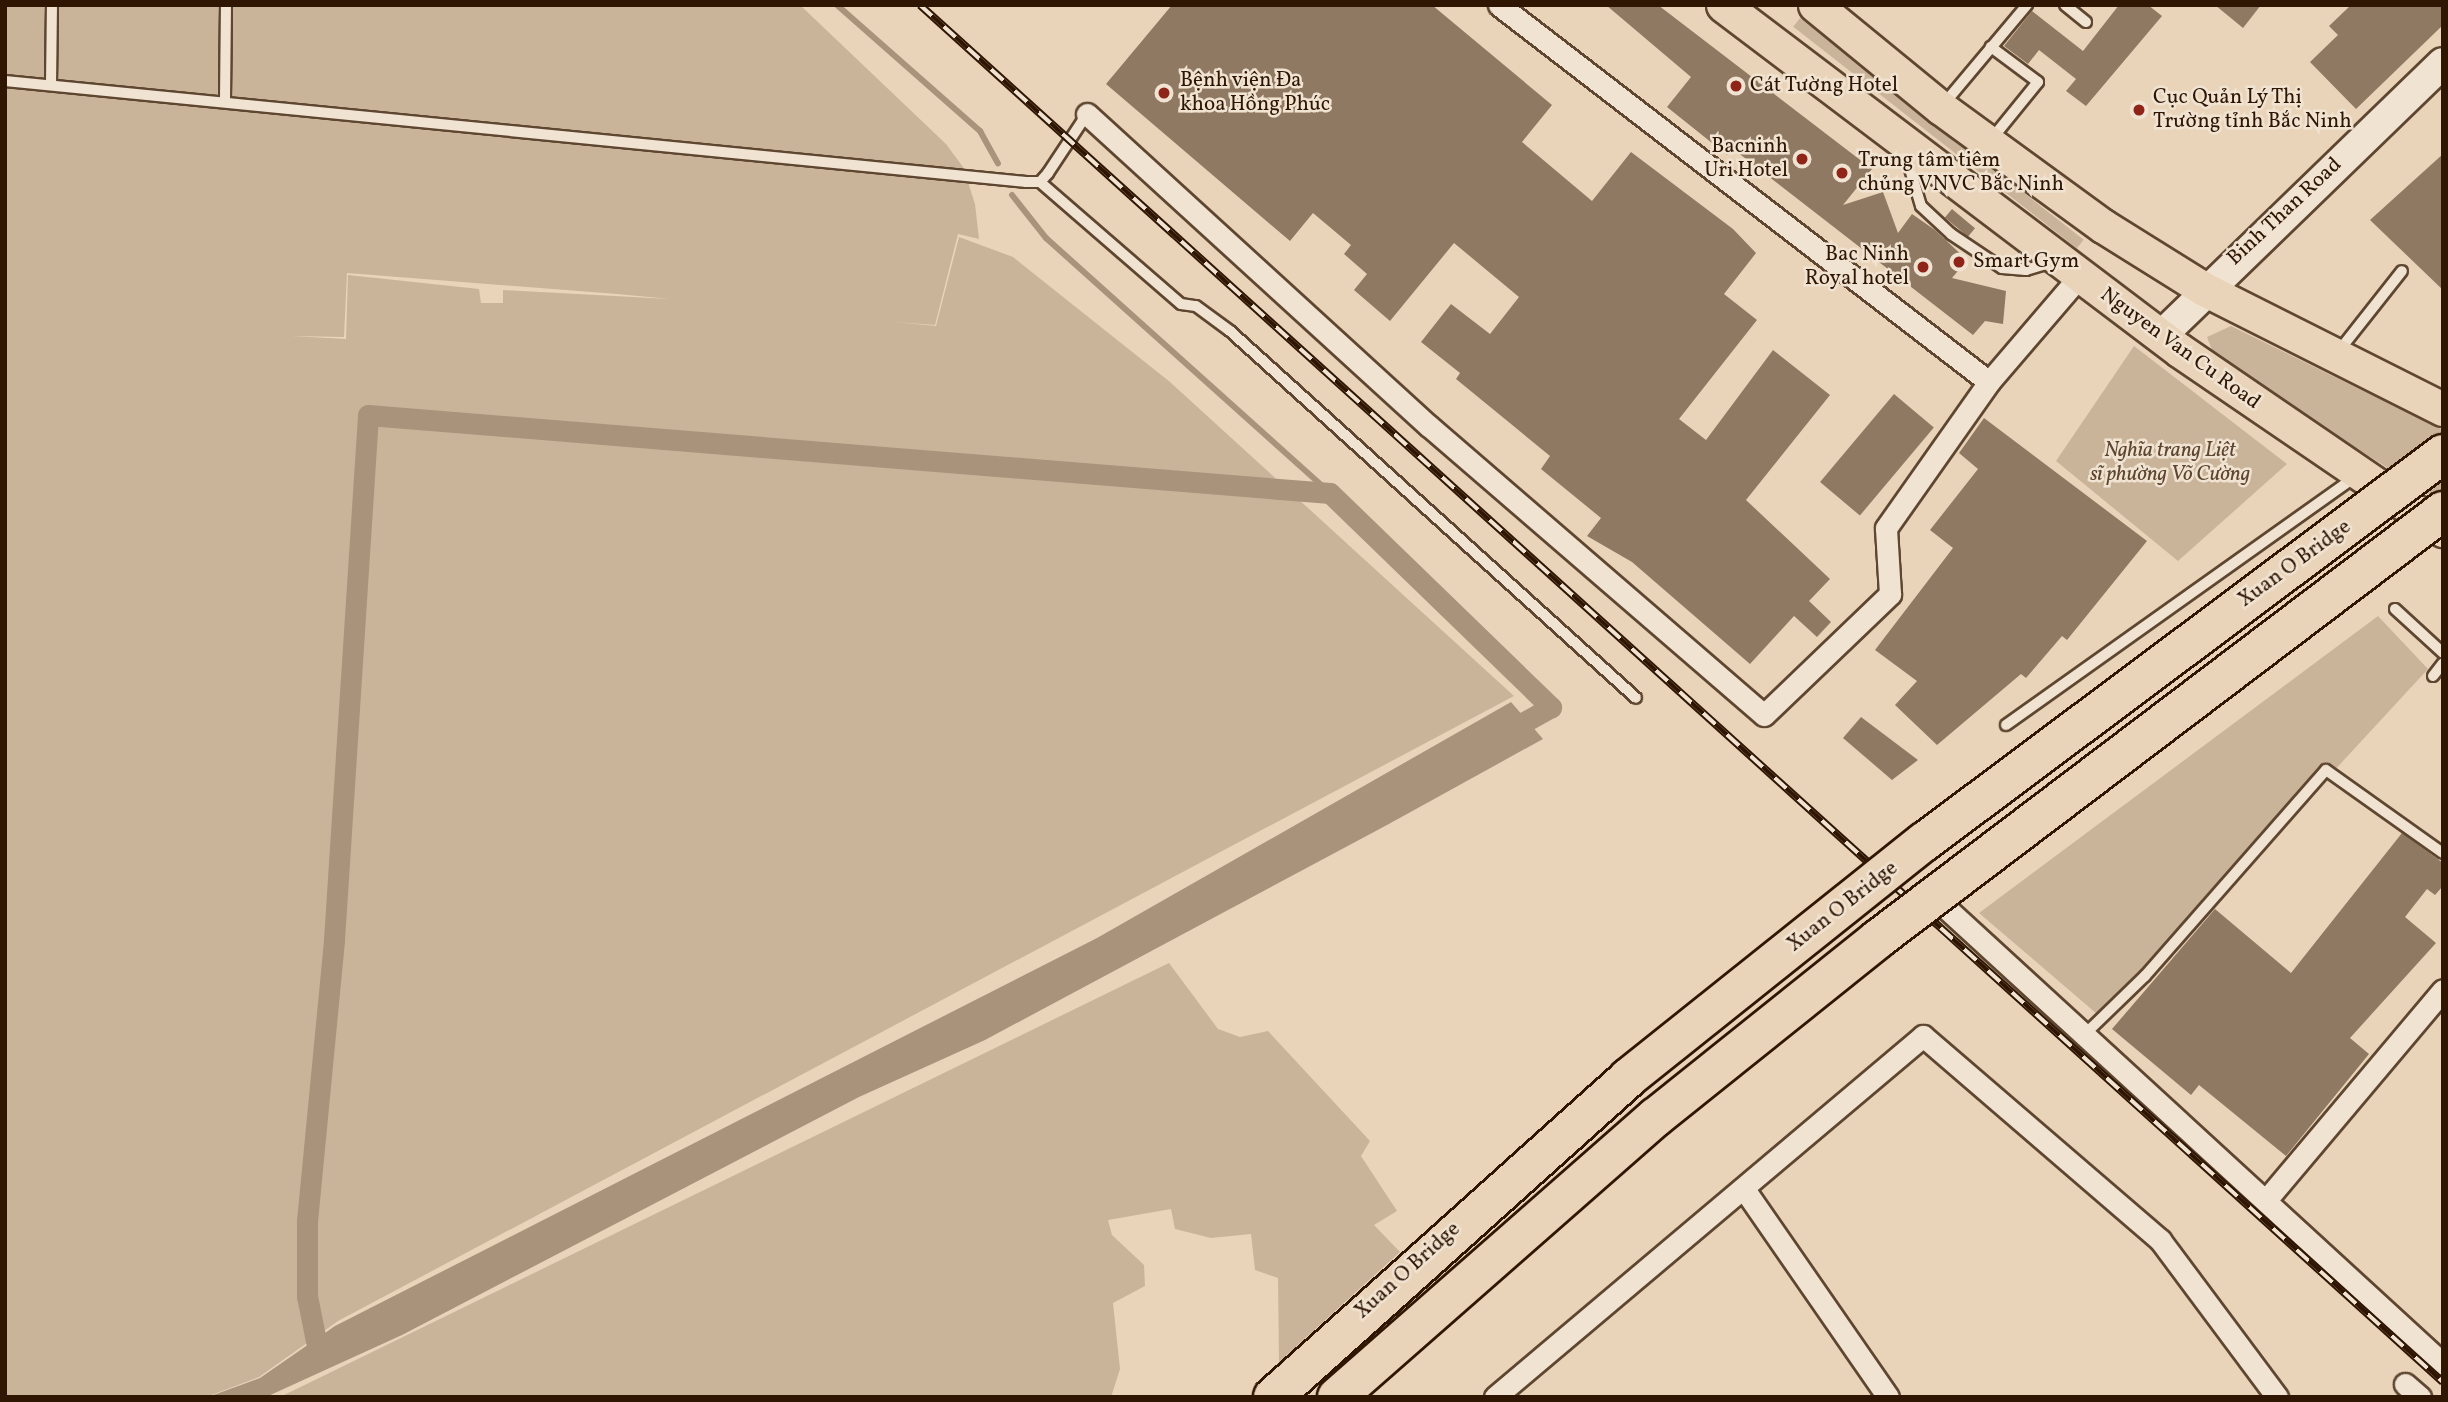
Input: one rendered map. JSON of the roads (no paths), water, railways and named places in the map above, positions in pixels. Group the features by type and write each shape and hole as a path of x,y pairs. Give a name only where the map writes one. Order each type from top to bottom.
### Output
{"highway":[{"name":"Xuan O Bridge","path":"1273,1397 1628,1078 1924,842 2443,454"},
{"name":"Xuan O Bridge","path":"1337,1397 1656,1117 1878,939 2443,511"}],"main road":[{"path":"1815,5 1941,108 2113,232 2204,289 2443,409"},
{"name":"Nguyen Van Cu Road","path":"1725,6 2161,336 2359,475 2443,530"},
{"path":"2069,268 2113,232"}],"street":[{"path":"1499,5 1989,382"},
{"name":"Binh Than Road","path":"2161,336 2204,289 2443,63"},
{"path":"1087,114 1429,426 1764,715 1890,594 1886,528 2069,268"},
{"path":"1947,909 2443,1364"},
{"path":"2272,1193 2443,990"},
{"path":"1495,1397 1923,1036 2160,1240 2277,1397"},
{"path":"1744,1189 1888,1397"}],"lane":[{"path":"51,85 52,5"},
{"path":"225,99 226,5"},
{"path":"1941,108 2027,5"},
{"path":"2065,5 2086,22"},
{"path":"1988,143 2038,82 1992,47"},
{"path":"5,81 225,99 1040,182 1181,304 1196,306 1230,331 1636,698"},
{"path":"1040,182 1087,114"},
{"path":"1905,143 1915,194 1951,234 2002,268 2069,268"},
{"path":"2336,354 2402,271"},
{"path":"2006,725 2359,475"},
{"path":"2395,609 2443,653"},
{"path":"2433,676 2443,663"},
{"path":"2084,1036 2146,976 2326,770 2443,853"}],"waterway":[{"path":"837,5 980,131 998,163"},
{"path":"1012,195 1046,238 1330,493"},
{"path":"312,1360 319,1356 307,1296 307,1221 334,940 368,415 1330,493 1551,707 1503,734"}],"railway":[{"path":"920,5 2443,1382"}],"place":[{"name":"Cát Tường Hotel","path":"1736,86"},
{"name":"Bệnh viện Đa khoa Hồng Phúc","path":"1164,93"},
{"name":"Cục Quản Lý Thị Trường tỉnh Bắc Ninh","path":"2139,110"},
{"name":"Bacninh Uri Hotel","path":"1802,159"},
{"name":"Trung tâm tiêm chủng VNVC Bắc Ninh","path":"1842,173"},
{"name":"Smart Gym","path":"1959,262"},
{"name":"Bac Ninh Royal hotel","path":"1923,267"}],"park label":[{"name":"Nghĩa trang Liệt sĩ phường Võ Cường","path":"2170,463"}]}
